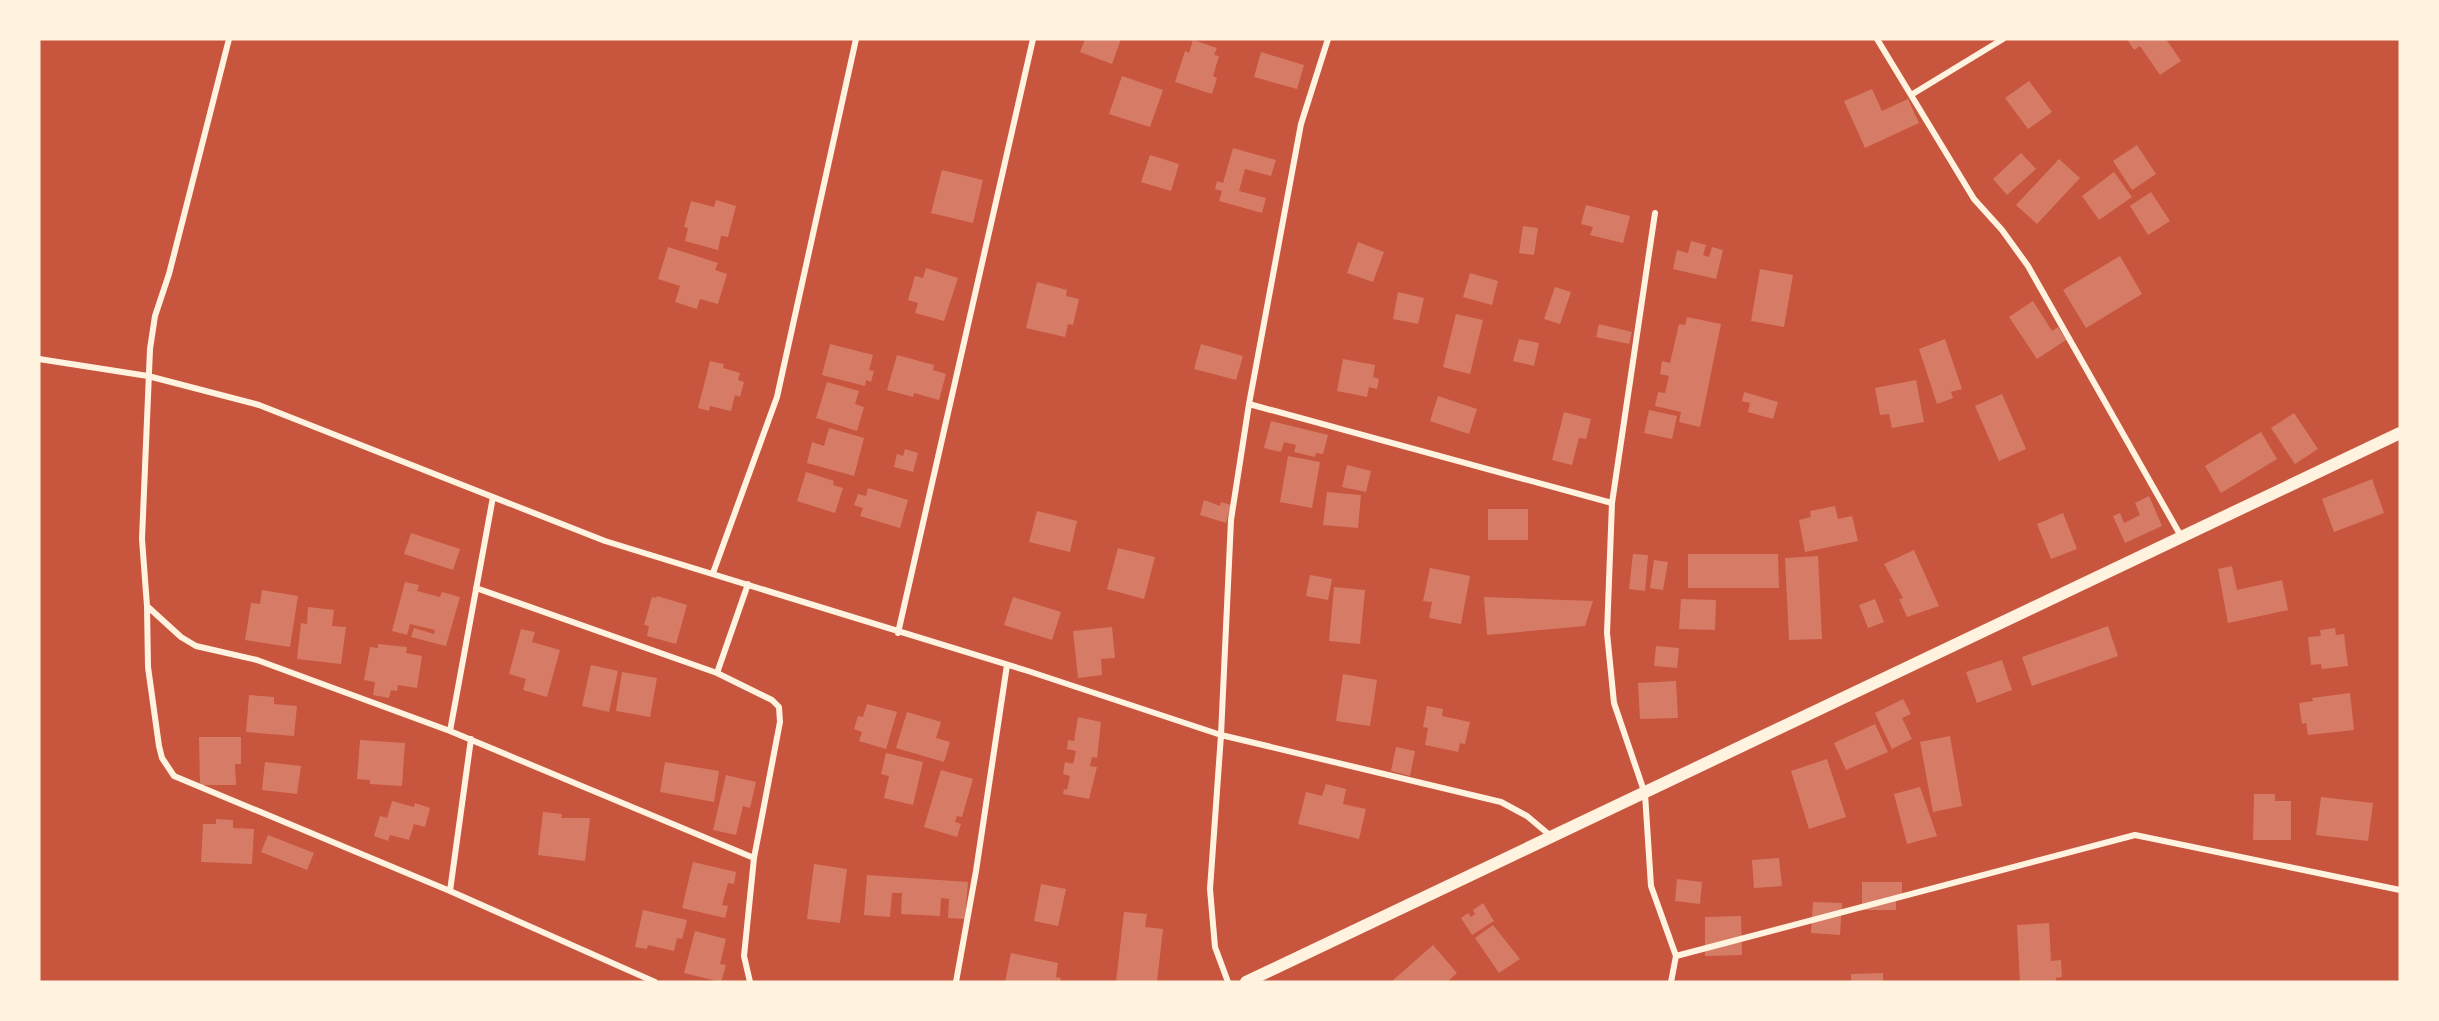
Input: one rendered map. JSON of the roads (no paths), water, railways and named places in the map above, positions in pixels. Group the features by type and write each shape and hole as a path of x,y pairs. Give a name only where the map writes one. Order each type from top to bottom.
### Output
{"main road":[{"path":"1246,982 1262,979 1552,837 2400,434"}],"street":[{"path":"229,39 169,274 155,316 148,376 142,539 147,606 148,667 162,758 174,776 450,891 655,982"},
{"path":"713,573 777,397 856,39"},
{"path":"898,633 1033,39"},
{"path":"1228,982 1215,947 1210,889 1221,735 1231,520 1249,404 1301,124 1328,39"},
{"path":"1877,39 1974,199 2002,230 2028,266 2182,539"},
{"path":"1911,95 2003,39"},
{"path":"1655,213 1612,503 1607,633 1614,703 1645,794 1652,886 1676,956 1671,982"},
{"path":"39,359 148,376 259,405 605,542 713,573 898,633 1007,665 1221,735 1501,802 1527,816 1552,837"},
{"path":"1249,404 1612,503"},
{"path":"450,731 493,497"},
{"path":"717,673 748,584"},
{"path":"476,588 717,673 761,692 779,707 780,722 754,858 744,956 750,982"},
{"path":"147,606 180,638 196,646 257,660 450,731 754,858"},
{"path":"956,982 976,871 1007,665"},
{"path":"450,891 471,739"},
{"path":"1676,956 2135,835 2400,890"}]}
